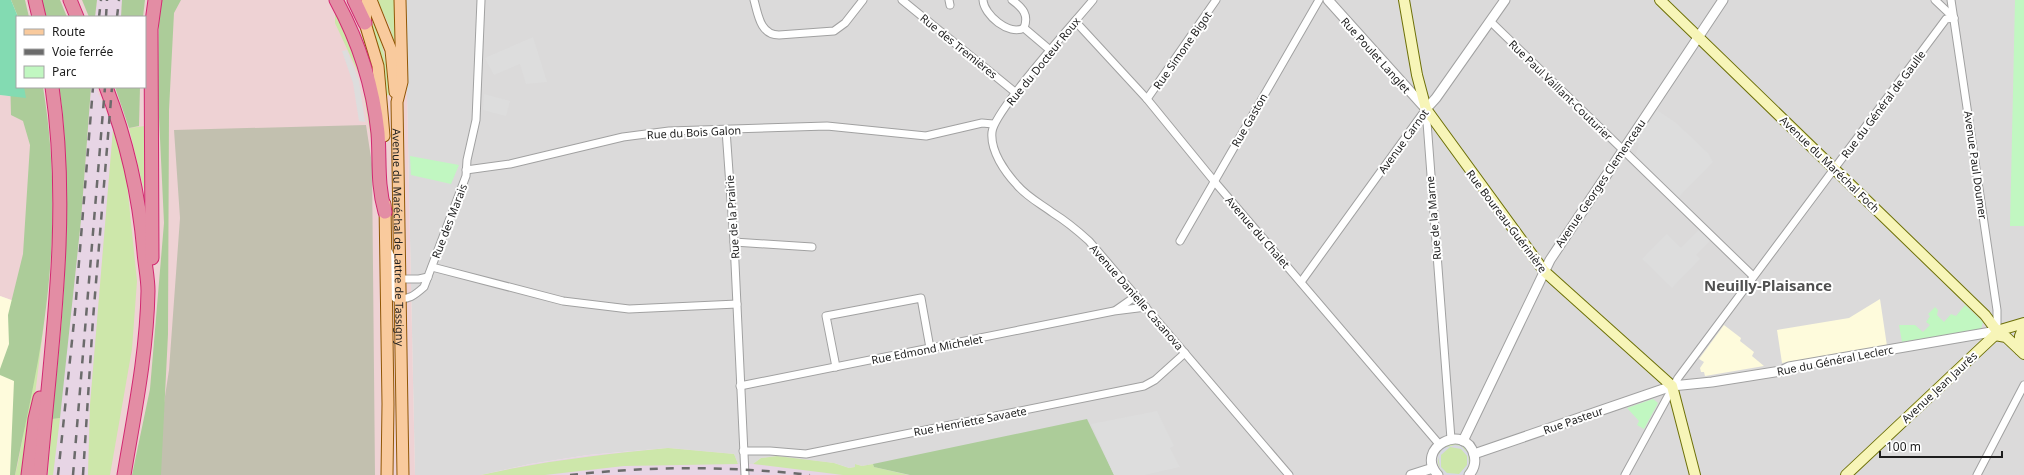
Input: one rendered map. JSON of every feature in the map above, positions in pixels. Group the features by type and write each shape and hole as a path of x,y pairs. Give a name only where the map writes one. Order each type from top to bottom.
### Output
{"highway":[{"path":"35,0 39,16"},
{"path":"70,0 78,16"},
{"path":"148,291 152,281 151,29 155,0"},
{"path":"336,0 351,28 364,63 370,86 378,135 380,193 385,212"},
{"path":"354,0 365,23"},
{"path":"40,475 60,248 60,174 52,88"},
{"path":"106,88 120,121 132,167 142,222 148,291 142,367 124,475"},
{"path":"28,475 35,419 52,346"}],"main road":[{"path":"365,23 367,0"},
{"path":"371,0 391,50 396,102"},
{"name":"Avenue du Maréchal de Lattre de Tassigny","path":"397,0 400,6 402,82 396,102 403,475"},
{"name":"Rue de la Marne","path":"1404,0 1417,75 1426,109"},
{"name":"Avenue du Maréchal Foch","path":"1660,0 1985,315 1996,333 2006,337 2022,352"},
{"name":"Avenue du Maréchal de Lattre de Tassigny","path":"365,23 376,60 381,90 388,389 387,475"},
{"name":"Rue Boureau-Guérinière","path":"1426,109 1544,271 1672,386"},
{"path":"1996,333 2024,323"},
{"path":"2022,352 2020,336 2024,326"},
{"name":"Avenue Jean Jaurès","path":"1846,475 1996,333"},
{"path":"1672,386 1695,475"}],"street":[{"name":"Rue des Marais","path":"400,299 411,298 424,287 466,176 466,160 476,120 481,0"},
{"path":"754,0 762,26 771,34 779,35 834,31 845,23 863,0"},
{"name":"Rue des Tremières","path":"902,0 1016,93"},
{"path":"983,0 984,9 1006,28 1015,31 1024,28"},
{"path":"1012,0 1024,10 1026,20 1024,28"},
{"name":"Rue du Docteur Roux","path":"993,124 1050,50 1093,0"},
{"name":"Rue Simone Bigot","path":"1147,99 1216,0"},
{"name":"Rue Gaston","path":"1180,241 1319,0"},
{"name":"Rue Poulet Langlet","path":"1328,0 1426,109"},
{"name":"Avenue Carnot","path":"1301,282 1426,109 1436,98 1505,0"},
{"name":"Avenue Georges Clemenceau","path":"1463,441 1544,271 1723,0"},
{"path":"1935,0 1954,18"},
{"name":"Avenue Paul Doumer","path":"1951,0 1957,31 1997,310 1996,333"},
{"name":"Rue du Général de Gaulle","path":"1625,475 1672,386 1752,276 1946,19 1954,18"},
{"name":"Avenue du Chalet","path":"1076,21 1147,99 1214,181 1439,444"},
{"name":"Rue Paul Vaillant-Couturier","path":"1490,21 1752,276"},
{"path":"1024,28 1050,50"},
{"name":"Rue de la Marne","path":"1426,109 1451,439"},
{"name":"Rue du Bois Galon","path":"466,170 510,164 623,137 669,131 827,126 926,136 982,123 993,124"},
{"name":"Avenue Danielle Casanova","path":"993,124 991,133 997,155 1018,186 1034,200 1063,219 1082,235 1186,353 1289,475"},
{"name":"Rue de la Prairie","path":"726,130 734,242 745,475"},
{"path":"734,242 812,247"},
{"path":"385,246 392,258 393,294 395,298 400,299"},
{"path":"432,266 563,301 629,309 737,304"},
{"path":"399,279 419,279 428,277"},
{"name":"Rue Edmond Michelet","path":"1114,311 1136,296"},
{"path":"836,367 826,316 921,298 930,348"},
{"name":"Rue Edmond Michelet","path":"740,386 1114,311 1146,307"},
{"name":"Rue du Général Leclerc","path":"1672,386 1712,382 1781,371 1789,367 1996,333"},
{"name":"Rue Henriette Savaete","path":"743,451 770,451 806,454 1144,386 1155,380 1186,353"},
{"path":"1977,475 2024,385"},
{"name":"Rue Pasteur","path":"1474,454 1672,386"},
{"path":"1412,475 1435,471 1432,455 1439,444 1451,439 1463,441 1470,446 1474,454 1474,466 1468,475"}],"shaded area":[{"path":"16,0 405,0 415,475 12,475 31,307 0,296 0,95 37,99 36,88 146,88 146,16 22,16"},
{"path":"97,0 122,0 121,16 95,16"},
{"path":"405,0 2024,0 2024,475 909,475 874,467 873,464 862,466 855,464 855,467 849,468 834,463 777,456 761,458 753,464 738,464 734,454 668,448 588,455 530,464 481,475 415,475"},
{"path":"533,37 547,82 526,84 520,64 494,75 485,58"},
{"path":"347,50 359,81 365,122 359,121 353,83 342,51"},
{"path":"91,88 96,88 113,129 90,405 88,475 53,475 81,220"},
{"path":"484,94 510,101 506,116 483,110"},
{"path":"1657,110 1675,122 1687,133 1708,153 1713,162 1678,198 1635,156 1639,144 1635,141"},
{"path":"366,125 372,164 375,475 153,475 169,370 180,218 174,130"},
{"path":"1699,230 1711,240 1696,255 1700,259 1672,288 1642,259 1667,234 1681,248"},
{"path":"0,296 31,307 12,475 0,475"},
{"path":"1880,299 1887,346 1782,363 1777,330 1849,318"},
{"path":"1724,325 1741,338 1740,341 1754,352 1752,356 1764,366 1705,376 1704,372 1701,372 1700,368 1704,362 1699,359"},
{"path":"1157,411 1174,446 1170,448 1180,467 1145,475 1114,475 1091,424"},
{"path":"1455,445 1461,446 1468,453 1469,465 1462,475 1446,475 1440,468 1438,456 1443,448","holes":["1450,447 1461,449 1467,456 1467,465 1459,474 1447,473 1441,467 1441,455"]},
{"path":"668,448 734,454 738,464 753,464 761,458 777,456 834,463 849,468 855,467 855,464 862,466 873,464 874,467 909,475 481,475 530,464 588,455"}],"green space":[{"path":"0,0 11,0 18,16 16,16 16,88 24,88 26,98 0,95"},
{"path":"11,0 25,0 29,16 18,16"},
{"path":"39,0 60,0 67,16 44,16"},
{"path":"82,0 97,0 95,16 89,16"},
{"path":"122,0 145,0 143,16 121,16"},
{"path":"162,0 181,0 174,13 169,110 168,334 161,475 132,475 150,389 164,223 158,96 159,11"},
{"path":"377,0 394,0 398,16 396,51 390,27"},
{"path":"2015,0 2024,0 2024,226 2010,226"},
{"path":"335,11 355,46 375,130 372,145 362,81 335,23"},
{"path":"372,15 382,45 388,73 391,94 385,96 371,25 370,16"},
{"path":"10,73 16,88 43,88 52,175 52,235 48,294 41,342 15,475 10,475 14,381 0,375 0,369 9,344 8,315 23,254 30,145 23,121 11,115"},
{"path":"59,88 91,88 81,220 60,418 52,419 61,327 67,203 65,140"},
{"path":"115,88 140,88 139,126 129,128"},
{"path":"145,126 144,190 129,128"},
{"path":"113,129 126,174 137,281 132,349 110,475 88,475 90,405"},
{"path":"410,156 459,165 451,184 411,175"},
{"path":"1965,305 1983,322 1981,329 1902,342 1899,325 1915,325 1923,332 1930,325 1926,322 1930,316 1928,314 1935,307 1938,310 1937,315 1944,322 1951,314 1956,316"},
{"path":"44,323 25,475 15,475 18,463"},
{"path":"1653,399 1658,403 1644,429 1637,425 1639,421 1627,408"},
{"path":"60,418 53,475 48,475 52,419"},
{"path":"1087,419 1114,475 910,475 874,467 873,464"},
{"path":"1451,444 1457,444 1467,451 1470,460 1469,466 1463,473 1457,476 1451,476 1441,469 1438,463 1438,457 1445,447"},
{"path":"668,448 734,454 738,464 624,466 545,475 481,475 574,458"},
{"path":"777,456 834,463 849,468 855,467 855,464 862,466 873,464 874,467 909,475 843,475 753,464 761,458"}],"railway":[{"path":"99,16 101,0"},
{"path":"106,16 107,0"},
{"path":"117,16 119,0"},
{"path":"58,475 75,312 93,88"},
{"path":"73,475 105,88"},
{"path":"83,475 93,319 112,88"},
{"path":"570,475 630,470 690,468 750,470 810,475"}],"district":[{"name":"Neuilly-Plaisance","path":"1768,285"}]}
